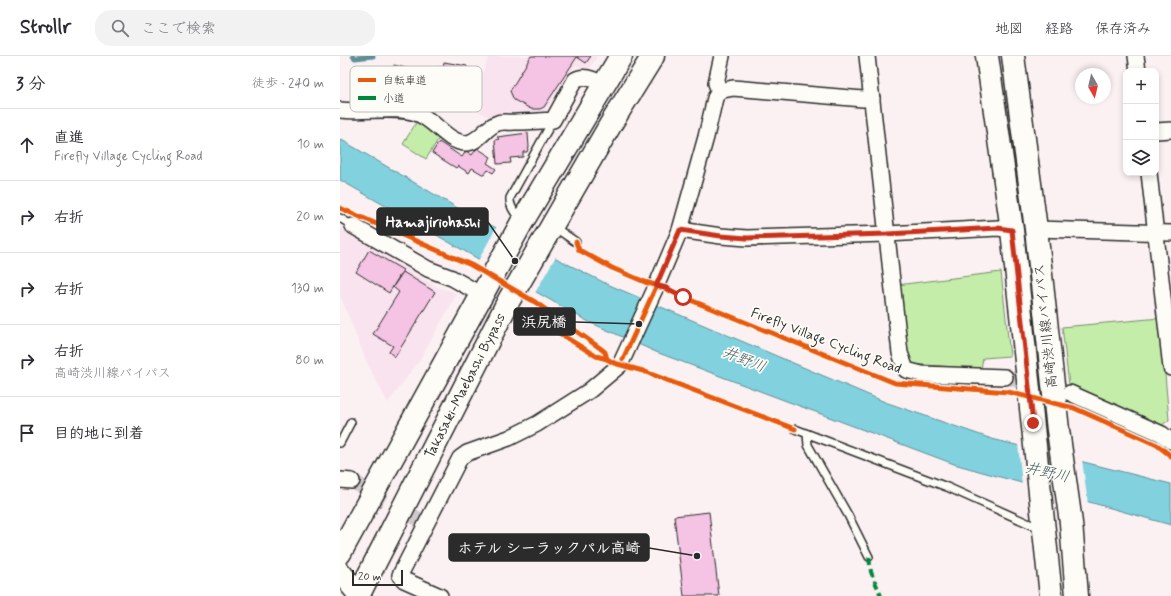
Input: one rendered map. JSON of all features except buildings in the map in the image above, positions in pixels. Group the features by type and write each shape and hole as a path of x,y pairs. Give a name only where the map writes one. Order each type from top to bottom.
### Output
{"main road":[{"name":"Takasaki-Maebashi Bypass","path":"340,553 522,222 621,56"},
{"name":"Takasaki-Maebashi Bypass","path":"359,596 509,300 612,122 653,56"},
{"name":"高崎渋川線バイパス","path":"987,56 1012,230 1051,596"},
{"name":"高崎渋川線バイパス","path":"1013,56 1036,229 1058,430 1071,523 1077,596"}],"street":[{"path":"719,91 716,83 722,56"},
{"path":"867,56 900,353 906,370 922,374 1005,377"},
{"path":"1136,56 1138,68"},
{"path":"410,112 427,118 459,142 467,143 473,141 498,123 553,120 575,80 580,77 589,78 603,84"},
{"path":"440,596 404,580 400,575 423,522 460,458 467,453 509,438 537,424 589,391 620,365 680,230 706,137 715,98 719,91 733,88 872,98"},
{"path":"340,110 350,110"},
{"path":"1159,131 1171,130"},
{"path":"1150,176 1155,232 1171,368"},
{"path":"353,226 428,269 484,291"},
{"path":"680,230 747,238 887,234 998,228 1012,230"},
{"path":"1036,229 1171,233"},
{"path":"1070,393 1162,434 1171,441"},
{"path":"340,572 359,596"}],"lane":[{"path":"522,222 509,203 510,198 553,120"},
{"path":"340,218 353,226"},
{"path":"549,231 576,242"},
{"path":"340,443 350,422"},
{"path":"794,429 947,487 1032,526 1044,521"},
{"path":"807,434 808,444 848,514 869,557"}],"shaded area":[{"path":"489,56 597,56 588,71 576,65 545,111 537,117 493,119 480,112 482,112 482,75"},
{"path":"340,228 439,288 457,294 419,361 388,403 367,363 340,295"}],"green space":[{"path":"419,118 441,135 426,159 403,144"},
{"path":"1001,272 1010,356 983,358 981,369 911,364 905,351 897,285"},
{"path":"1160,318 1169,420 1162,425 1069,385 1062,327"}],"water":[{"name":"井野川","path":"340,139 461,210 607,284 885,402 992,439 1171,484 1171,525 954,464 656,352 587,321 340,180"}],"pier":[{"path":"497,226 556,256 535,293 478,261"},
{"path":"1018,443 1082,460 1088,504 1022,486"}],"waterway":[{"path":"353,56 355,58 373,56"}],"tunnel":[{"path":"1005,377 1061,391"},
{"path":"352,481 420,520"}],"marked path":[{"path":"869,557 871,572 881,596"}],"cycle path":[{"path":"340,208 471,265 535,302 600,348 605,352 607,359 614,363 643,371 795,429"},
{"name":"Firefly Village Cycling Road","path":"576,242 579,250 612,268 645,282 665,288 683,297 895,383 1008,392 1074,408 1157,445 1171,456"},
{"path":"623,359 655,289"},
{"path":"522,310 596,356 607,359"}],"place":[{"name":"Hamajiriohashi","path":"515,261"},
{"name":"浜尻橋","path":"639,324"},
{"name":"ホテル シーラックパル高崎","path":"697,556"}],"route":[{"path":"683,297 666,288 656,286 680,230 747,238 887,234 998,228 1012,230 1033,423"}]}
